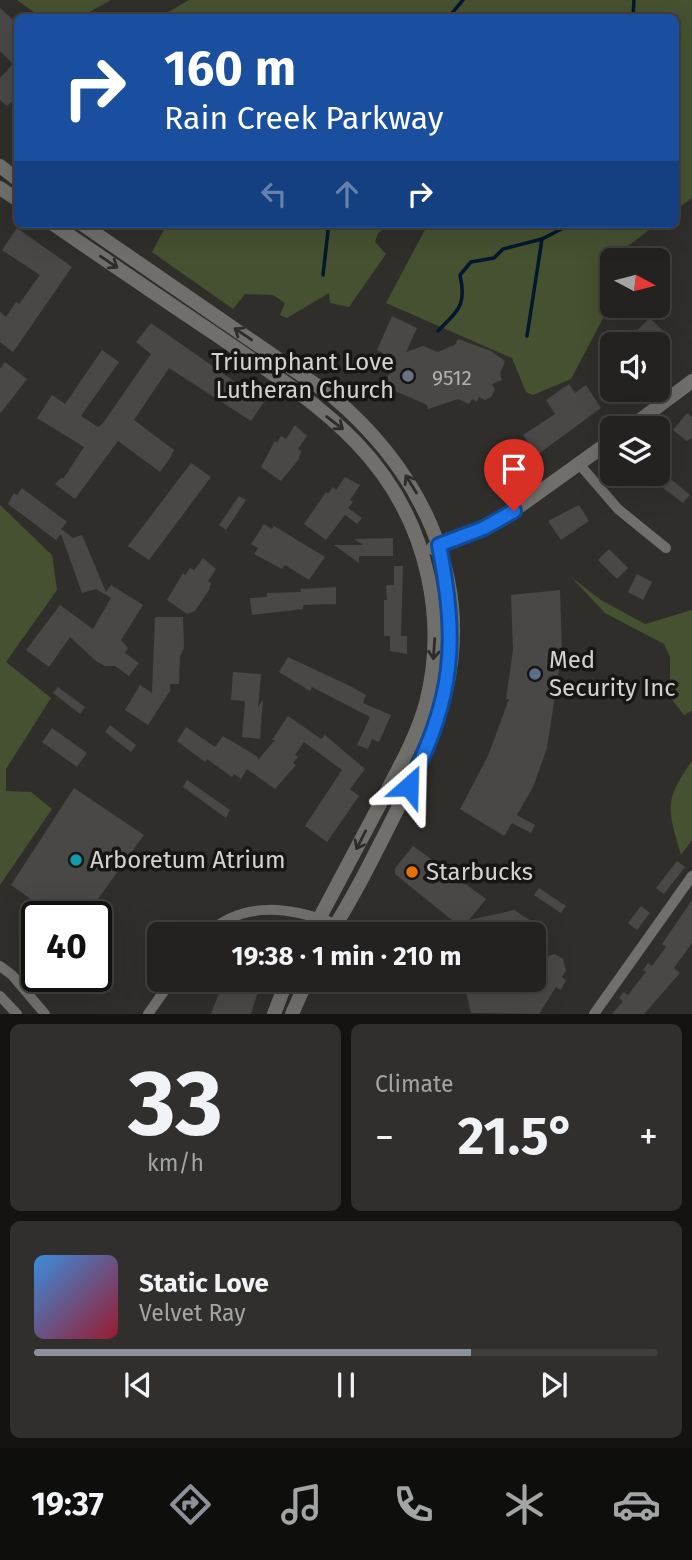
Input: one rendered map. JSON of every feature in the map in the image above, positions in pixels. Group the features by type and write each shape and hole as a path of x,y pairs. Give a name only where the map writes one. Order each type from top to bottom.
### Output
{"street":[{"path":"0,166 14,177"},
{"path":"59,228 271,373 345,431 387,476 403,503 422,552 434,618 429,689 411,743 318,922"},
{"path":"88,228 332,396 356,416 383,445 415,489 439,545 452,630 446,693 414,775 337,922"},
{"path":"645,416 692,381"},
{"path":"422,552 499,521 600,449"},
{"path":"580,465 618,509 666,548"},
{"path":"429,689 446,693"},
{"path":"594,1014 692,876"},
{"path":"227,922 261,909 302,911 325,922"},
{"path":"0,966 12,975 45,1014"},
{"path":"148,1014 164,992"},
{"path":"274,1014 282,992"},
{"path":"292,1014 302,992"},
{"path":"0,996 17,1014"}],"green space":[{"path":"17,0 111,0 86,14 34,12"},
{"path":"189,0 692,0 692,198 679,208 679,14 165,14"},
{"path":"165,228 386,228 378,233 375,242 386,254 349,307 330,303 329,293 287,318 280,315 285,303 273,295 245,294 233,309 152,252"},
{"path":"426,228 652,228 625,248 600,248 600,318 603,318 571,379 533,395 526,392 512,358 386,303"},
{"path":"0,505 52,555 57,590 6,662 51,698 6,769 6,791 31,792 52,809 0,885"},
{"path":"571,577 601,600 645,624 692,610 692,711 684,715 670,697 670,657 664,644 605,613"},
{"path":"692,761 692,840 681,855 671,816 672,797"}],"building":[{"path":"0,8 14,20 14,100 7,106 0,100 0,78 13,64 0,51"},
{"path":"17,228 72,267 13,352 0,342 0,312 6,317 40,275 2,250"},
{"path":"392,316 417,328 406,352 423,346 438,352 455,345 458,339 491,351 505,361 500,374 502,380 492,384 495,390 491,397 485,400 479,397 477,402 472,399 469,404 458,399 428,409 427,405 391,389 393,384 386,381 390,372 381,368 386,355 377,350"},
{"path":"650,318 663,331 662,332 635,332"},
{"path":"151,323 264,402 251,421 169,368 134,420 174,450 160,472 118,441 75,499 55,484 63,479 84,447 37,418 52,395 65,404 102,350 119,362 81,416 98,427 103,423 151,354 136,342"},
{"path":"5,362 27,379 0,414 0,369"},
{"path":"569,384 575,393 586,385 601,408 537,455 523,435 555,414 546,400"},
{"path":"687,413 692,417 692,438 687,441 673,430"},
{"path":"295,425 307,436 298,449 301,451 299,459 281,481 261,467 275,441 277,443 281,436 286,439"},
{"path":"191,463 211,477 149,560 128,546"},
{"path":"345,477 360,485 348,508 362,518 357,524 345,515 326,540 304,524 326,492 328,494 333,487 336,490"},
{"path":"670,478 690,495 683,503 661,486 670,486"},
{"path":"22,488 67,522 61,529 73,538 82,535 106,592 111,585 143,605 121,640 128,648 125,653 139,663 129,676 115,666 105,666 96,661 70,637 49,667 26,650 60,605 93,629 111,598 96,589 82,593 61,534 56,540 8,504 14,493 17,495"},
{"path":"239,496 246,500 226,530 219,525"},
{"path":"579,505 589,521 561,540 548,521"},
{"path":"264,524 272,529 274,526 325,557 309,580 285,565 282,569 254,554 258,548 251,544"},
{"path":"393,538 393,556 359,556 359,563 334,545 363,545 354,539"},
{"path":"609,549 628,568 617,579 598,560"},
{"path":"203,558 216,569 208,581 211,583 209,590 195,611 187,614 167,600 183,573 185,575 190,568 194,570"},
{"path":"394,566 403,566 401,636 407,636 407,654 390,651 390,636 384,636 386,585 394,585"},
{"path":"637,574 652,582 643,600 628,592"},
{"path":"336,587 336,604 303,605 303,609 252,615 250,598 267,597 267,593"},
{"path":"560,590 562,650 547,748 533,787 517,815 535,825 531,833 512,823 504,836 460,809 488,756 509,699 506,699 513,650 511,595"},
{"path":"155,617 183,617 184,648 180,656 179,684 170,684 170,691 148,725 125,710 140,685 152,693"},
{"path":"288,657 352,687 366,695 363,703 391,715 379,742 372,739 368,749 357,745 370,717 312,687 310,691 279,672"},
{"path":"233,672 261,674 258,708 263,699 260,739 242,737 245,701 231,700"},
{"path":"58,687 85,707 80,714 53,693"},
{"path":"288,716 321,739 325,735 365,769 350,789 359,796 327,842 305,826 342,770 304,742 295,755 298,757 293,763 296,765 275,789 247,769 241,779 234,774 232,777 207,759 205,762 177,741 186,727 215,747 223,736 258,757 258,760 275,740 272,740"},
{"path":"110,725 136,745 131,752 105,732"},
{"path":"52,728 87,753 77,767 42,742"},
{"path":"187,780 230,810 226,818 183,787"},
{"name":"Arboretum Atrium","path":"74,788 144,835 97,901 34,901 11,885"},
{"path":"413,846 486,899 469,920 514,910 533,922 454,922 395,874 395,868"},
{"path":"677,861 685,867 664,894 656,888"},
{"path":"539,888 566,906 561,913 534,895"},
{"path":"692,900 692,943 674,968 680,973 644,1014 612,1014 623,1001 619,998 624,992 628,995 646,972 643,970 648,963 652,966 666,947 662,944"},
{"path":"641,906 650,913 637,930 628,923"},
{"path":"555,954 563,959 566,971 562,977 566,980 561,990 556,987 539,1014 471,1013 466,992 546,992 546,956"},
{"path":"219,992 258,992 251,1014 211,1014"}],"waterway":[{"path":"451,14 463,0"},
{"path":"633,14 634,0"},
{"path":"323,275 326,228"},
{"path":"438,331 459,307 462,294 460,275 471,262 494,258 503,249 542,239 563,228"},
{"path":"527,336 542,239"}],"place":[{"name":"Triumphant Love Lutheran Church","path":"408,376"},
{"name":"Med Security Inc","path":"535,674"},
{"name":"Arboretum Atrium","path":"76,860"},
{"name":"Starbucks","path":"412,872"}],"route":[{"path":"409,786 438,720 450,674 450,605 439,545 484,528 514,511"}]}
